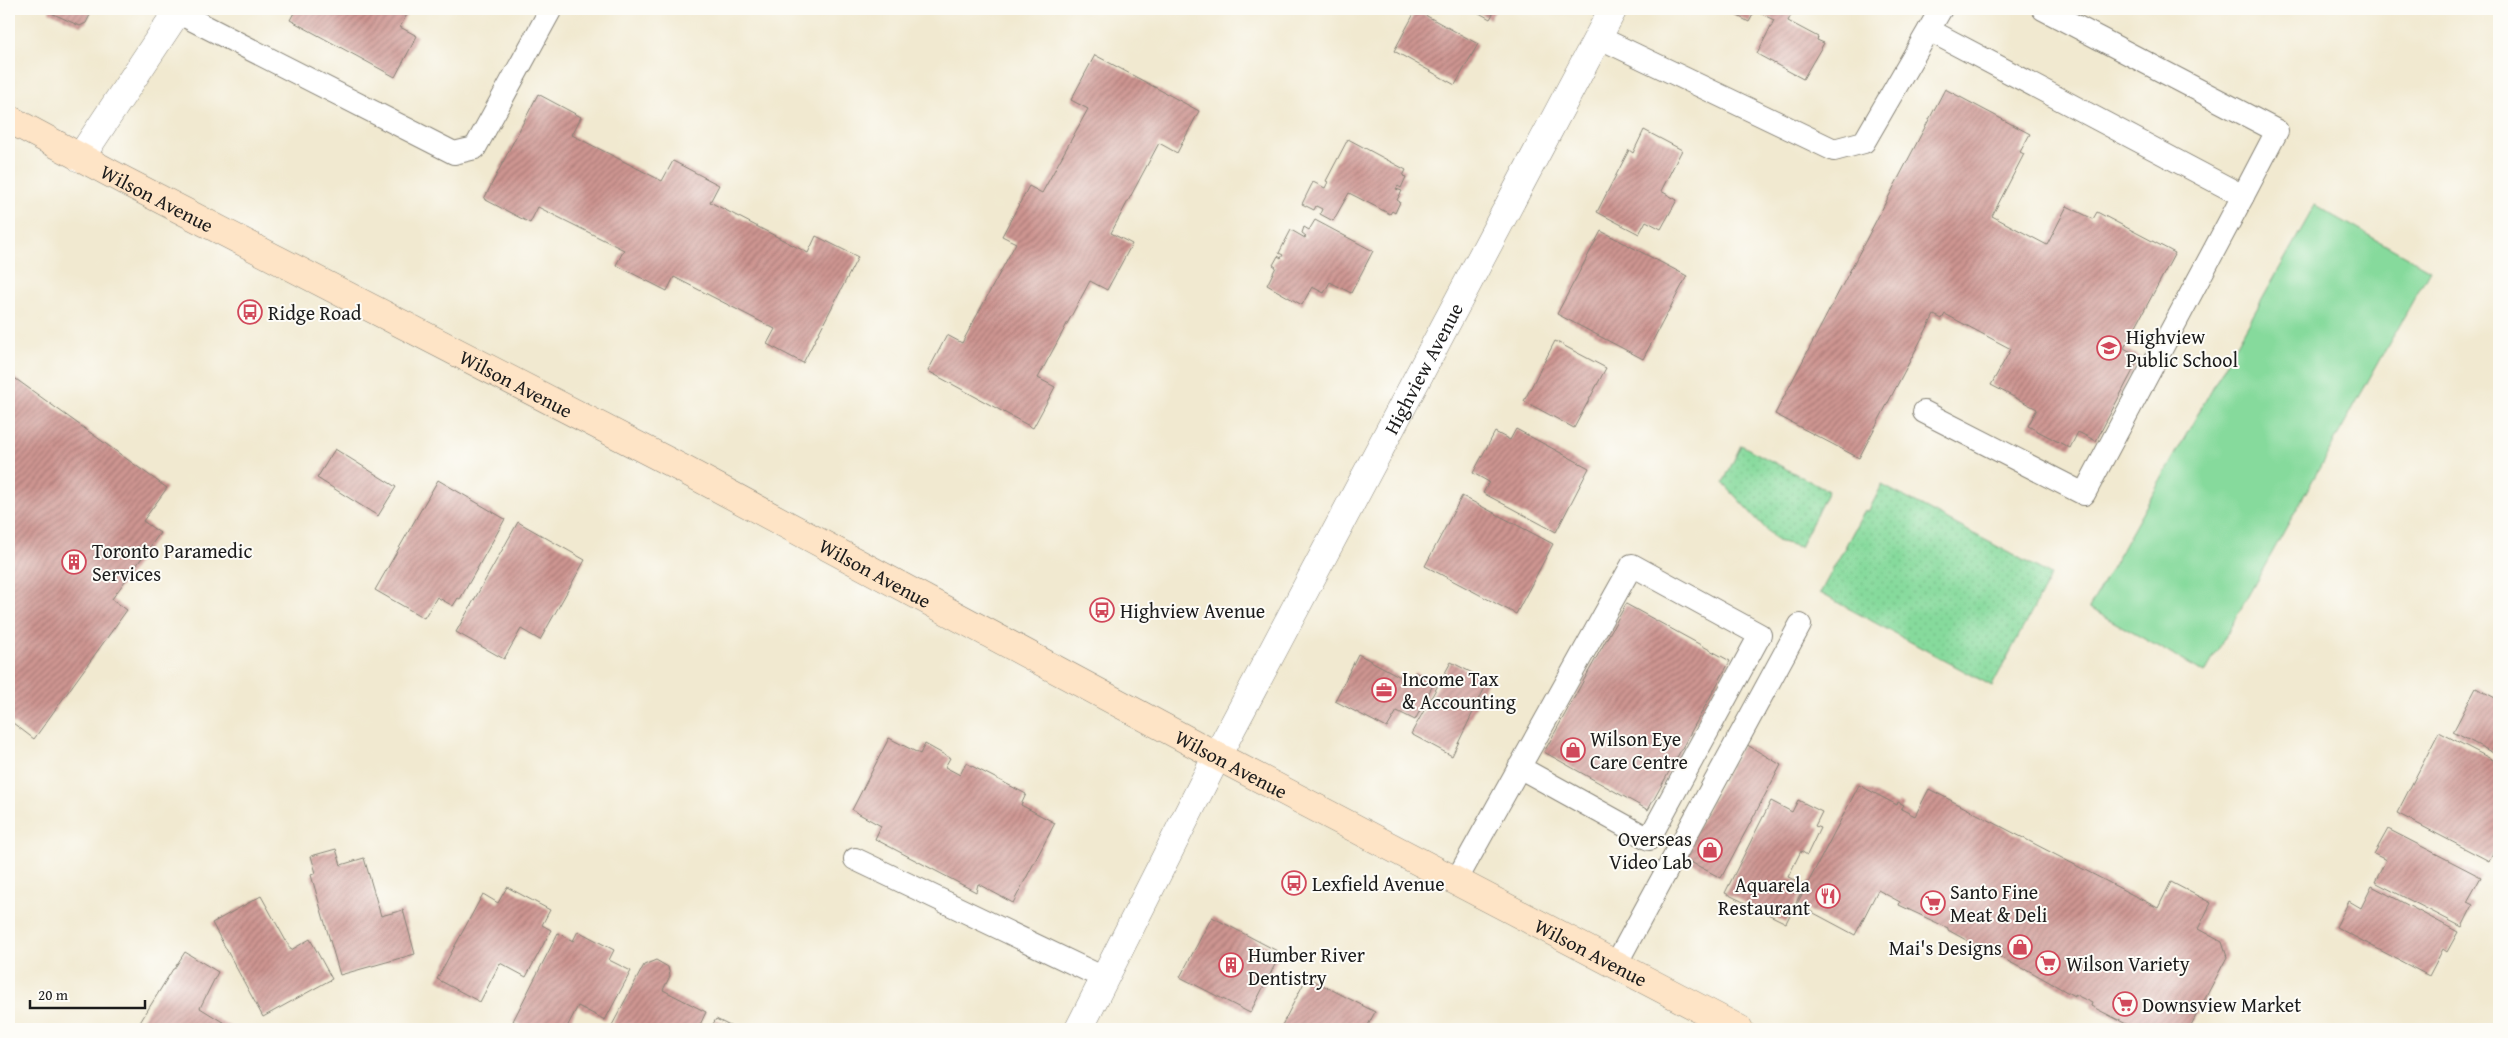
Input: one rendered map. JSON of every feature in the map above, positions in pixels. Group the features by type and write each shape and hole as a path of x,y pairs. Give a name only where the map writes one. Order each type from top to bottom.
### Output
{"main road":[{"name":"Wilson Avenue","path":"9,119 80,158 681,468 1217,756 1739,1029"}],"street":[{"name":"Highview Avenue","path":"1217,756 1614,9"},
{"path":"80,158 178,11"},
{"path":"1079,1029 1217,756"}],"lane":[{"path":"178,11 454,153 475,148 552,9"},
{"path":"1598,37 1834,150 1864,142 1941,9"},
{"path":"1924,412 2084,494 2277,131 2043,9"},
{"path":"1929,30 2243,196"},
{"path":"1456,880 1519,767 1632,565 1760,635 1649,839 1519,767"},
{"path":"1616,964 1800,625"},
{"path":"856,859 1104,978"}],"green space":[{"path":"2315,205 2430,270 2205,673 2089,608"},
{"path":"1741,445 1828,491 1800,547 1777,541 1723,483"},
{"path":"1882,485 2051,575 1992,686 1820,593 1865,510 1868,512"}],"building":[{"path":"50,9 93,9 86,23 80,26 49,12"},
{"path":"296,9 410,9 400,27 417,36 395,77 290,20"},
{"path":"1472,9 1496,9 1490,19"},
{"path":"1724,9 1794,9 1788,21 1818,37 1817,40 1824,43 1803,79 1757,54 1774,20 1755,11 1749,22"},
{"path":"1416,10 1478,44 1455,85 1394,51"},
{"path":"1095,55 1199,111 1177,153 1159,143 1111,233 1132,244 1107,290 1090,281 1038,378 1055,387 1033,428 928,371 947,335 962,343 1016,243 1002,236 1029,186 1042,193 1088,109 1071,100"},
{"path":"1945,89 2030,134 2020,152 2024,154 1992,216 2047,245 2067,206 2093,219 2097,212 2175,253 2124,348 2140,357 2096,441 2078,432 2070,448 2028,426 2037,409 1991,385 2011,349 1945,314 1942,319 1934,315 1859,458 1775,414"},
{"path":"538,94 581,117 572,135 662,181 673,161 719,185 710,202 808,253 816,236 858,257 803,363 767,344 775,329 674,277 667,291 616,265 624,250 538,207 530,223 484,199"},
{"path":"1644,130 1682,150 1661,191 1677,200 1661,229 1646,221 1639,234 1597,212 1629,150 1633,153"},
{"path":"1348,139 1406,170 1403,176 1406,177 1401,188 1398,186 1396,189 1402,191 1397,200 1400,202 1395,213 1392,211 1390,214 1349,193 1333,221 1320,214 1322,209 1316,206 1314,210 1302,204 1313,182 1325,188 1328,182 1326,181"},
{"path":"1315,220 1373,251 1351,293 1330,282 1324,293 1312,287 1302,305 1267,285 1276,267 1273,265 1278,256 1281,258 1283,255 1279,253 1291,230 1305,238 1306,236 1302,233 1304,227 1309,230"},
{"path":"1601,231 1687,276 1643,359 1557,314"},
{"path":"1555,341 1606,368 1574,428 1524,401"},
{"name":"Toronto Paramedic Services","path":"9,374 167,488 143,521 160,533 112,599 127,610 34,739 9,720"},
{"path":"1516,429 1589,468 1556,532 1483,493 1489,482 1473,473 1495,432 1510,440"},
{"path":"335,449 396,487 378,516 317,478"},
{"path":"438,480 505,519 460,599 458,598 453,606 437,597 424,618 375,590"},
{"path":"1462,496 1553,544 1516,614 1425,566"},
{"path":"518,522 585,560 540,640 521,629 504,659 456,632"},
{"path":"1626,604 1730,661 1648,810 1544,752"},
{"path":"1358,654 1410,682 1415,672 1434,683 1415,720 1397,711 1387,728 1335,701"},
{"path":"1451,662 1488,681 1452,756 1411,734"},
{"path":"2476,688 2499,700 2499,756 2453,732"},
{"path":"2439,732 2499,763 2499,840 2489,861 2397,813"},
{"path":"889,738 920,754 925,744 950,758 945,767 960,775 966,763 1026,794 1021,805 1055,823 1013,903 978,884 976,892 875,839 881,826 852,810"},
{"path":"1744,743 1781,765 1721,878 1681,857"},
{"path":"1859,785 1897,805 1898,802 1904,805 1901,809 1915,816 1929,789 2158,908 2171,882 2211,903 2198,929 2222,942 2227,957 2189,1029 2136,1029 2091,1006 2092,1003 2074,994 2074,996 2026,969 1996,955 1997,953 1977,943 1975,945 1948,930 1948,928 1899,905 1900,902 1878,890 1855,935 1797,904"},
{"path":"1798,800 1822,812 1815,826 1820,828 1807,855 1801,851 1788,877 1805,885 1786,923 1725,893 1771,801 1792,812"},
{"path":"2388,829 2481,877 2467,902 2473,905 2462,927 2375,882 2386,860 2374,854"},
{"path":"336,849 341,865 364,858 381,916 403,910 415,954 340,975 311,875 316,873 311,856"},
{"path":"2372,886 2458,932 2447,952 2443,949 2429,976 2336,927 2349,901 2361,908"},
{"path":"507,887 550,910 542,925 551,930 526,977 500,963 480,1002 437,979 483,894 498,903"},
{"path":"261,896 291,950 310,939 332,979 263,1017 212,923"},
{"name":"Humber River Dentistry","path":"1212,917 1281,953 1250,1013 1180,977"},
{"path":"578,931 614,950 609,960 631,971 605,1020 578,1006 566,1029 529,1029 513,1021 558,933 573,941"},
{"path":"185,952 218,972 200,1008 234,1029 136,1029 173,969"},
{"path":"656,960 668,967 670,976 663,990 706,1012 698,1029 610,1029 644,965"},
{"path":"1307,977 1375,1012 1366,1029 1280,1029"},
{"path":"716,1019 736,1029 710,1029"}],"place":[{"name":"Ridge Road","path":"250,312"},
{"name":"Highview Public School","path":"2109,348"},
{"name":"Toronto Paramedic Services","path":"74,562"},
{"name":"Highview Avenue","path":"1102,610"},
{"name":"Income Tax & Accounting","path":"1384,690"},
{"name":"Wilson Eye Care Centre","path":"1573,750"},
{"name":"Overseas Video Lab","path":"1710,850"},
{"name":"Lexfield Avenue","path":"1294,883"},
{"name":"Aquarela Restaurant","path":"1828,896"},
{"name":"Santo Fine Meat & Deli","path":"1933,903"},
{"name":"Mai's Designs","path":"2020,947"},
{"name":"Wilson Variety","path":"2048,963"},
{"name":"Humber River Dentistry","path":"1231,965"},
{"name":"Downsview Market","path":"2125,1004"}]}
